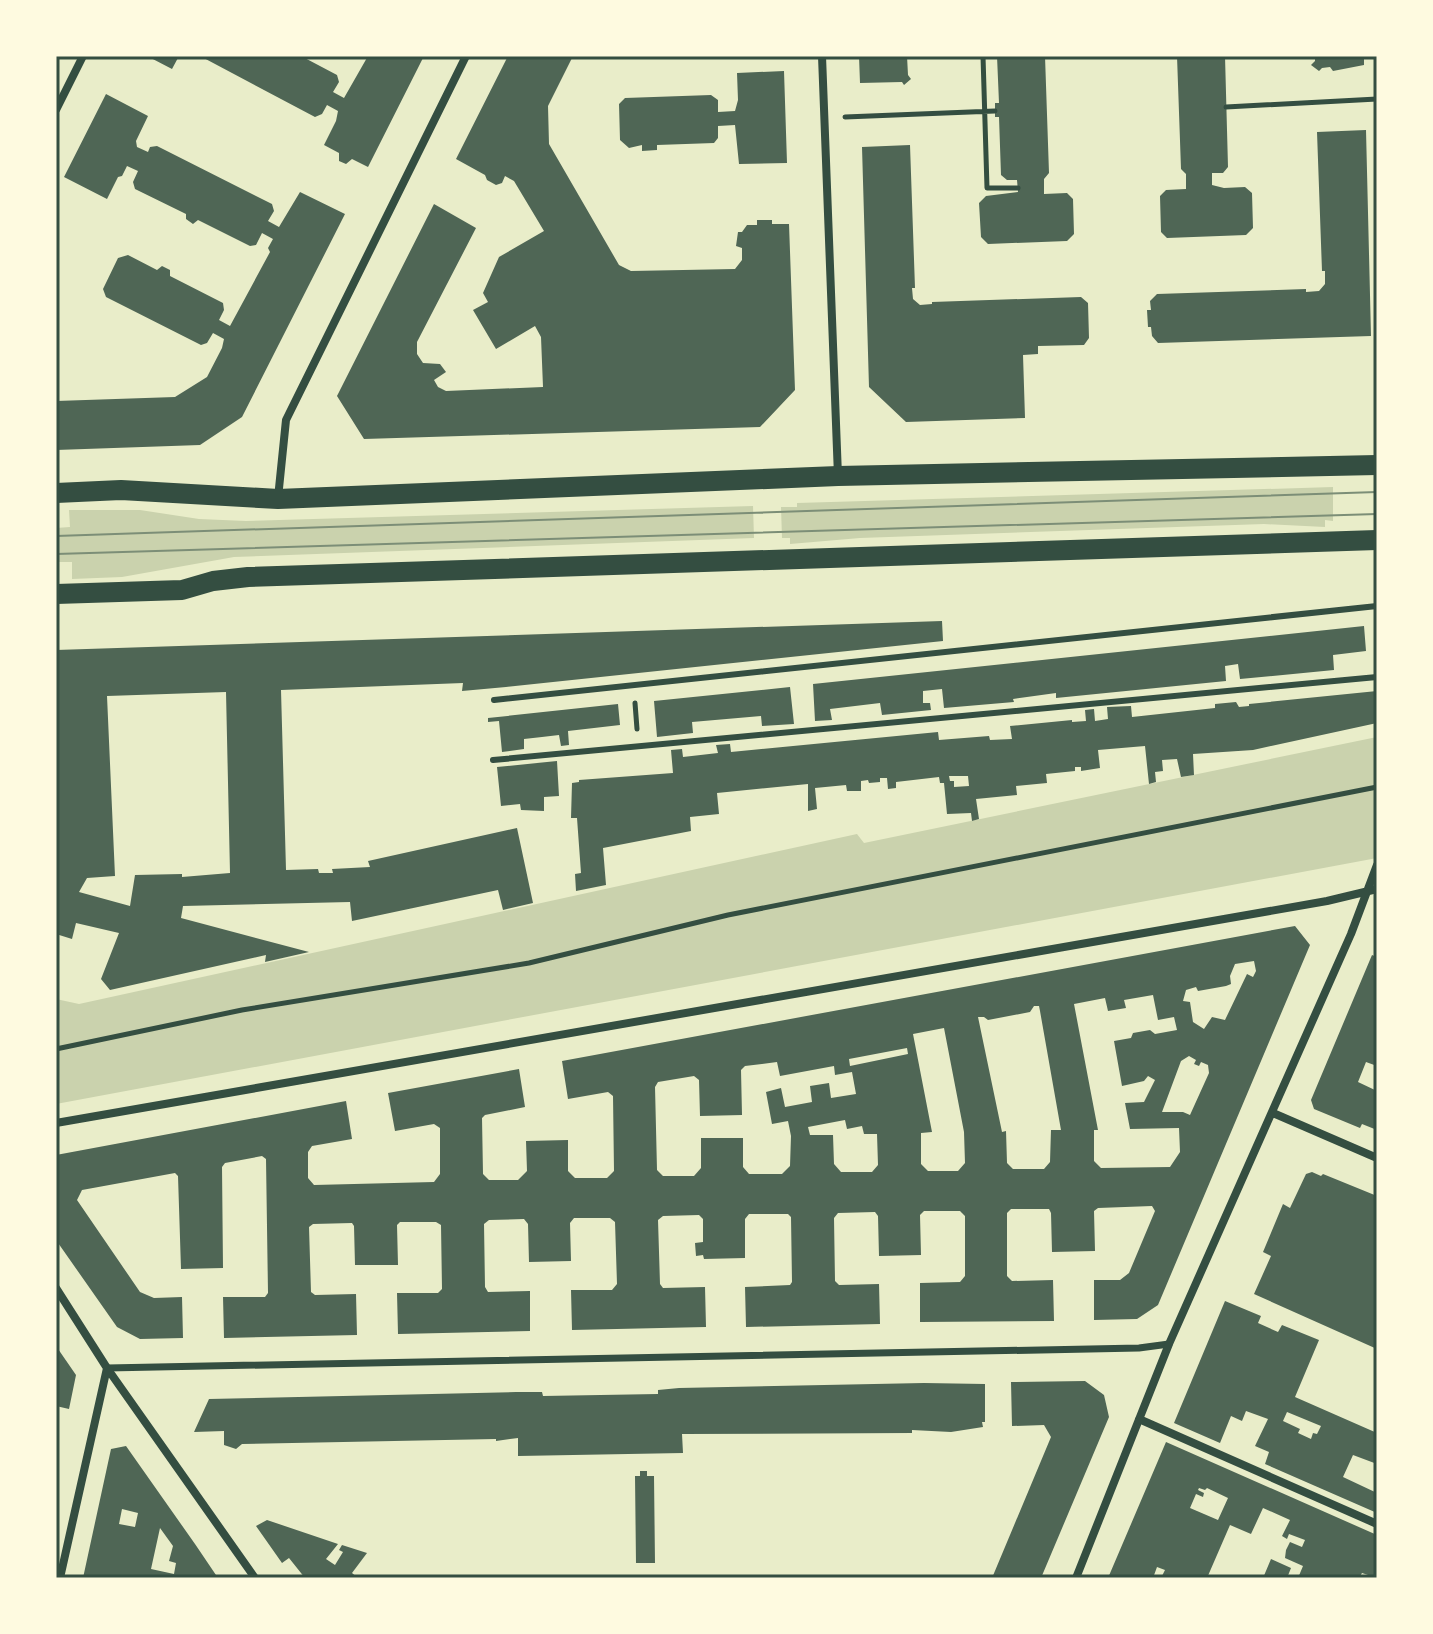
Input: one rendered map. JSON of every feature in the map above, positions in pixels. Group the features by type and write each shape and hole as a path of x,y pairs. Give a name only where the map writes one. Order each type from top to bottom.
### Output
{"main road":[{"path":"56,493 121,490 278,499 838,476 1377,465"},
{"path":"56,594 182,590 213,581 248,577 1377,540"}],"street":[{"path":"56,110 83,56"},
{"path":"278,499 286,420 466,56"},
{"path":"822,56 838,476"},
{"path":"1076,1578 1169,1344 1372,890 1377,865"},
{"path":"56,1123 1327,901 1372,890"},
{"path":"1273,1113 1377,1158"},
{"path":"56,1288 107,1368 255,1578"},
{"path":"107,1368 1139,1348 1169,1344"},
{"path":"60,1578 107,1368"},
{"path":"1139,1419 1377,1524"}],"lane":[{"path":"494,700 1377,606"},
{"path":"493,760 1377,677"}],"path":[{"path":"983,56 987,188 1018,188"},
{"path":"1226,107 1377,99"},
{"path":"861,115 995,111"},
{"path":"56,1049 242,1010 529,963 728,915 1377,787"}],"green space":[{"path":"1333,487 1333,521 1325,520 1325,527 1264,524 860,538 790,544 790,538 782,538 781,507 797,507 797,503"},
{"path":"753,506 754,538 234,557 122,577 72,579 72,562 56,562 56,528 70,527 69,510 140,510 199,519 246,521"},
{"path":"1377,737 1377,858 56,1104 56,999 79,1004 857,834 864,843"}],"building":[{"path":"147,56 179,56 172,69"},
{"path":"200,56 301,56 337,75 339,82 333,92 344,98 368,56 424,56 368,167 352,159 346,164 339,161 339,153 324,145 338,111 327,105 322,114 315,117"},
{"path":"508,56 573,56 548,106 549,144 619,265 631,271 735,269 742,260 742,248 736,246 738,232 742,232 747,225 757,225 757,220 789,224 795,390 760,427 364,439 337,396 434,204 476,228 417,342 417,354 423,363 440,364 446,372 434,380 438,387 446,391 543,387 541,337 535,326 496,349 473,310 488,302 483,293 499,257 544,231 514,181 505,176 502,183 496,185 456,159"},
{"path":"859,56 907,56 911,79 904,85 902,82 860,83"},
{"path":"997,56 1045,56 1049,173 1044,179 1044,194 1067,193 1073,199 1074,234 1067,241 988,244 981,237 979,203 986,196 1018,192 1017,180 1007,180 1001,175 999,117 995,117 995,103 999,103"},
{"path":"1177,56 1225,56 1228,167 1223,173 1212,173 1212,185 1245,187 1252,193 1253,228 1246,235 1167,238 1161,232 1160,196 1166,190 1186,189 1186,174 1181,169"},
{"path":"1315,56 1364,56 1364,65 1333,71 1330,67 1322,68 1319,71 1311,65"},
{"path":"784,71 787,163 739,164 735,125 718,126 718,138 714,143 657,145 657,150 642,151 642,145 629,148 620,140 619,104 625,98 711,95 718,100 718,112 735,111 738,100 737,73"},
{"path":"106,94 148,116 136,141 137,147 148,152 150,147 157,146 272,204 274,211 268,221 279,227 300,192 345,214 242,417 200,445 56,450 56,401 175,397 207,377 222,348 224,339 213,333 207,343 201,345 106,297 103,289 118,258 128,255 157,270 162,266 170,270 170,276 223,303 224,310 219,320 230,326 270,252 268,248 273,239 262,233 256,245 250,246 198,220 193,224 186,219 186,214 135,189 133,182 138,171 127,166 107,199 64,177"},
{"path":"1366,130 1371,336 1158,343 1152,336 1151,327 1148,327 1147,310 1151,310 1150,301 1157,294 1319,291 1325,284 1325,271 1322,271 1317,132"},
{"path":"910,145 913,299 920,305 932,302 1081,297 1088,303 1089,338 1084,345 1038,346 1038,354 1023,355 1025,418 906,422 869,387 862,147"},
{"path":"942,621 943,641 462,691 463,683 281,690 286,870 318,869 319,873 333,873 332,869 370,867 368,861 517,828 533,903 503,910 498,890 352,921 350,902 183,906 181,918 309,952 265,962 266,955 110,990 101,979 119,933 76,923 72,939 56,934 56,862 59,862 56,650","holes":["226,692 230,873 182,877 182,874 135,875 130,906 79,892 87,878 115,876 107,696"]},
{"path":"1364,626 1366,651 1333,655 1334,670 1240,679 1238,664 1225,666 1226,681 1056,698 1056,693 1013,699 1014,702 944,708 942,689 923,691 923,703 930,703 931,710 882,715 880,703 830,709 832,720 815,721 813,684"},
{"path":"790,687 794,724 762,726 761,716 692,722 693,733 657,737 654,701"},
{"path":"1377,691 1377,723 1253,750 1193,754 1194,775 1181,777 1177,759 1162,760 1163,771 1155,772 1156,782 1149,784 1145,746 1098,750 1100,768 1081,771 1081,767 1075,767 1075,771 1046,774 1047,783 1016,786 1017,795 976,799 979,819 972,821 971,813 947,814 944,783 940,783 939,777 896,782 896,788 888,789 887,778 880,778 880,782 861,781 861,791 847,791 846,785 815,788 817,809 808,811 808,784 717,793 719,814 690,817 691,831 603,848 606,885 576,891 575,874 581,873 577,818 571,818 572,783 673,773 671,750 682,749 683,757 718,753 716,745 730,744 731,752 938,732 939,740 989,736 990,740 1012,739 1010,726 1086,721 1085,710 1094,709 1095,721 1108,719 1107,707 1131,706 1132,717 1215,708 1215,704 1236,702 1239,707","holes":["949,776 968,776 969,786 954,787 954,781 950,781"]},
{"path":"618,704 620,725 568,731 569,745 561,746 559,735 524,739 524,749 502,752 499,721 488,722 488,718"},
{"path":"557,761 559,796 544,797 544,811 521,810 520,804 501,806 497,767"},
{"path":"1295,926 1310,945 1158,1305 1137,1319 1094,1320 1094,1280 1120,1280 1129,1273 1155,1211 1152,1206 1098,1208 1094,1211 1095,1251 1052,1252 1049,1209 1011,1209 1007,1213 1007,1276 1012,1281 1053,1280 1054,1321 920,1322 920,1283 960,1282 965,1276 965,1216 960,1211 924,1211 920,1215 921,1255 879,1256 878,1216 875,1212 838,1213 834,1218 835,1281 839,1285 879,1284 880,1324 746,1327 745,1287 790,1285 792,1282 791,1217 788,1214 749,1214 745,1219 745,1258 704,1259 703,1255 696,1256 695,1243 703,1242 703,1219 699,1215 663,1216 658,1220 660,1284 663,1288 705,1287 706,1327 572,1330 571,1290 612,1290 617,1284 615,1222 610,1218 574,1218 570,1223 571,1261 529,1262 528,1224 524,1219 489,1220 484,1224 485,1287 488,1292 530,1291 530,1331 398,1334 397,1293 438,1293 442,1289 441,1225 436,1222 400,1222 397,1225 398,1265 355,1265 352,1223 313,1224 309,1227 311,1292 315,1295 356,1294 357,1335 224,1338 223,1297 265,1297 268,1293 266,1159 262,1156 225,1163 222,1167 223,1268 181,1269 178,1176 175,1173 82,1190 77,1200 140,1292 154,1298 182,1297 183,1338 140,1339 117,1327 56,1240 56,1155 346,1101 352,1139 312,1146 308,1152 308,1178 314,1185 434,1182 440,1174 440,1128 434,1124 395,1131 388,1093 519,1069 525,1107 482,1118 483,1174 489,1180 518,1180 527,1171 526,1141 568,1140 568,1171 575,1178 607,1178 614,1171 613,1096 608,1092 568,1099 562,1061","holes":["1254,961 1256,971 1253,977 1247,974 1225,1020 1212,1017 1204,1029 1193,1022 1190,1002 1183,1001 1186,990 1226,986 1231,984 1230,976 1235,964","1153,995 1158,1020 1174,1017 1177,1030 1155,1034 1150,1030 1114,1041 1122,1086 1144,1081 1148,1076 1155,1080 1144,1102 1125,1103 1130,1129 1179,1128 1180,1152 1170,1167 1101,1168 1094,1161 1094,1130 1098,1130 1074,1004 1105,998 1108,1011 1126,1008 1124,1000","1034,1006 1039,1006 1061,1130 1051,1130 1050,1162 1044,1169 1013,1169 1007,1163 1006,1131 1002,1132 978,1017 988,1020 1030,1012","944,1028 964,1132 965,1163 958,1171 928,1171 921,1164 921,1133 932,1132 913,1034","907,1048 908,1054 850,1066 849,1059","1189,1056 1196,1060 1194,1064 1199,1066 1201,1062 1208,1065 1209,1073 1190,1115 1162,1112 1181,1061","777,1062 780,1076 834,1066 835,1075 852,1072 856,1094 831,1098 829,1083 810,1086 812,1102 785,1107 781,1088 766,1092 772,1124 788,1121 791,1136 790,1166 782,1174 749,1174 743,1167 743,1138 701,1138 701,1168 694,1176 663,1176 657,1170 655,1087 658,1082 694,1076 699,1080 700,1116 742,1115 741,1070 745,1066","845,1120 847,1129 862,1126 864,1134 877,1134 878,1165 872,1172 841,1172 834,1164 833,1135 810,1135 808,1127"]},
{"path":"1372,955 1377,957 1377,1066 1366,1062 1358,1082 1377,1091 1377,1130 1362,1124 1360,1128 1314,1109 1311,1100"},
{"path":"1312,1172 1377,1196 1377,1349 1254,1294 1271,1256 1263,1252 1283,1204 1290,1208 1306,1174"},
{"path":"1225,1301 1261,1316 1258,1323 1278,1332 1282,1325 1319,1340 1295,1397 1377,1433 1377,1464 1353,1455 1343,1477 1377,1493 1377,1513 1265,1464 1269,1452 1255,1446 1268,1419 1246,1411 1242,1421 1231,1416 1220,1443 1174,1423","holes":["1287,1412 1321,1426 1311,1439 1298,1433 1300,1429 1283,1421"]},
{"path":"56,1346 76,1375 69,1409 56,1406"},
{"path":"1085,1381 1104,1395 1109,1417 1041,1578 992,1578 1051,1437 1044,1425 1012,1426 1011,1382"},
{"path":"985,1384 983,1427 951,1432 912,1430 912,1433 682,1434 683,1453 518,1456 518,1438 496,1441 242,1444 236,1449 224,1445 224,1431 194,1432 209,1399 516,1392 542,1392 543,1396 658,1394 658,1390 679,1388"},
{"path":"1166,1442 1377,1535 1377,1578 1362,1573 1359,1578 1298,1578 1303,1566 1285,1558 1286,1550 1290,1542 1302,1547 1305,1540 1289,1534 1287,1539 1282,1536 1290,1520 1263,1508 1251,1534 1230,1525 1207,1578 1161,1578 1165,1570 1157,1567 1153,1578 1108,1578","holes":["1199,1488 1207,1488 1228,1498 1218,1520 1190,1508 1196,1494 1203,1497 1204,1493"]},
{"path":"126,1446 218,1578 83,1578 111,1449","holes":["122,1509 138,1513 135,1527 119,1524","160,1528 173,1546 169,1561 176,1563 174,1574 151,1569"]},
{"path":"640,1471 654,1476 655,1563 636,1563 635,1476 640,1476"},
{"path":"267,1520 338,1544 326,1559 335,1565 343,1552 339,1550 342,1545 367,1553 352,1573 358,1578 305,1578 289,1558 282,1563 256,1526"},
{"path":"1271,1559 1291,1568 1287,1578 1263,1578"}],"tram line":[{"path":"56,536 1377,492"},
{"path":"56,554 1377,514"}]}
